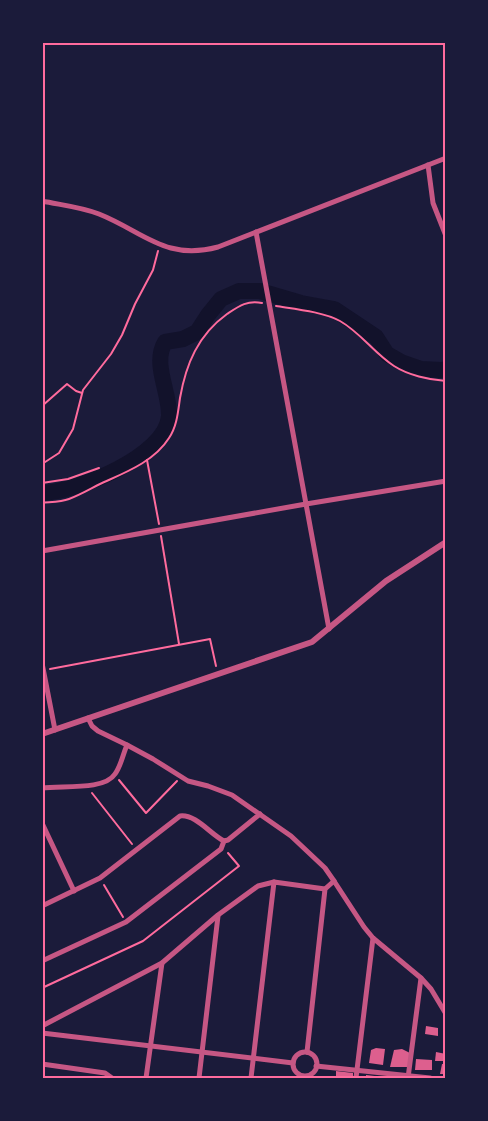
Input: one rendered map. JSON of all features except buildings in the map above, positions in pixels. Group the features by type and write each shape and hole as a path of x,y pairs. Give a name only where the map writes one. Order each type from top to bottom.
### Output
{"street":[{"path":"42,201 97,213 160,246 193,252 205,250 256,232 446,158"},
{"path":"428,165 433,203 446,236"},
{"path":"256,232 329,629"},
{"path":"42,551 446,481"},
{"path":"42,734 312,642 386,581 446,542"},
{"path":"42,663 55,730"},
{"path":"88,718 92,726 98,731 153,759 188,782 208,786 232,796 291,836 325,868 373,938 421,978 431,989 446,1014"},
{"path":"42,788 96,785 107,781 115,775 127,745"},
{"path":"42,961 126,922 221,849 224,841 228,840 260,814"},
{"path":"42,906 100,878 180,816 186,815 224,841"},
{"path":"42,823 74,891"},
{"path":"307,1052 325,889 334,881"},
{"path":"42,1026 162,963 218,916 258,886 274,882 325,889"},
{"path":"251,1078 274,882"},
{"path":"199,1078 218,916"},
{"path":"356,1078 373,938"},
{"path":"146,1078 162,963"},
{"path":"408,1077 421,978"},
{"path":"42,1034 293,1063"},
{"path":"307,1052 315,1059 316,1066 314,1072 304,1077 295,1071 293,1063 299,1054 307,1052"},
{"path":"42,1064 105,1073 112,1078"},
{"path":"316,1066 430,1078"}],"path":[{"path":"42,464 59,452 73,429 82,393 111,354 122,335 135,304 154,270 160,246"},
{"path":"42,502 68,499 147,460 160,449 169,438 176,423 184,374 196,349 214,324 243,304 253,301 338,320 355,331 399,369 435,380 446,381"},
{"path":"42,406 67,384 82,393"},
{"path":"147,460 179,644"},
{"path":"42,483 68,480 99,468"},
{"path":"44,670 179,644 210,640 218,674"},
{"path":"115,775 146,813 174,787 180,777"},
{"path":"86,785 137,850"},
{"path":"42,988 143,941 239,866 228,853 221,849"},
{"path":"100,878 126,922"}],"waterway":[{"path":"42,493 57,491 97,479 137,458 153,445 164,431 169,416 160,359 165,342 183,339 197,332 221,299 239,291 260,291 301,303 334,309 376,337 387,354 401,362 421,369 446,369"}]}
